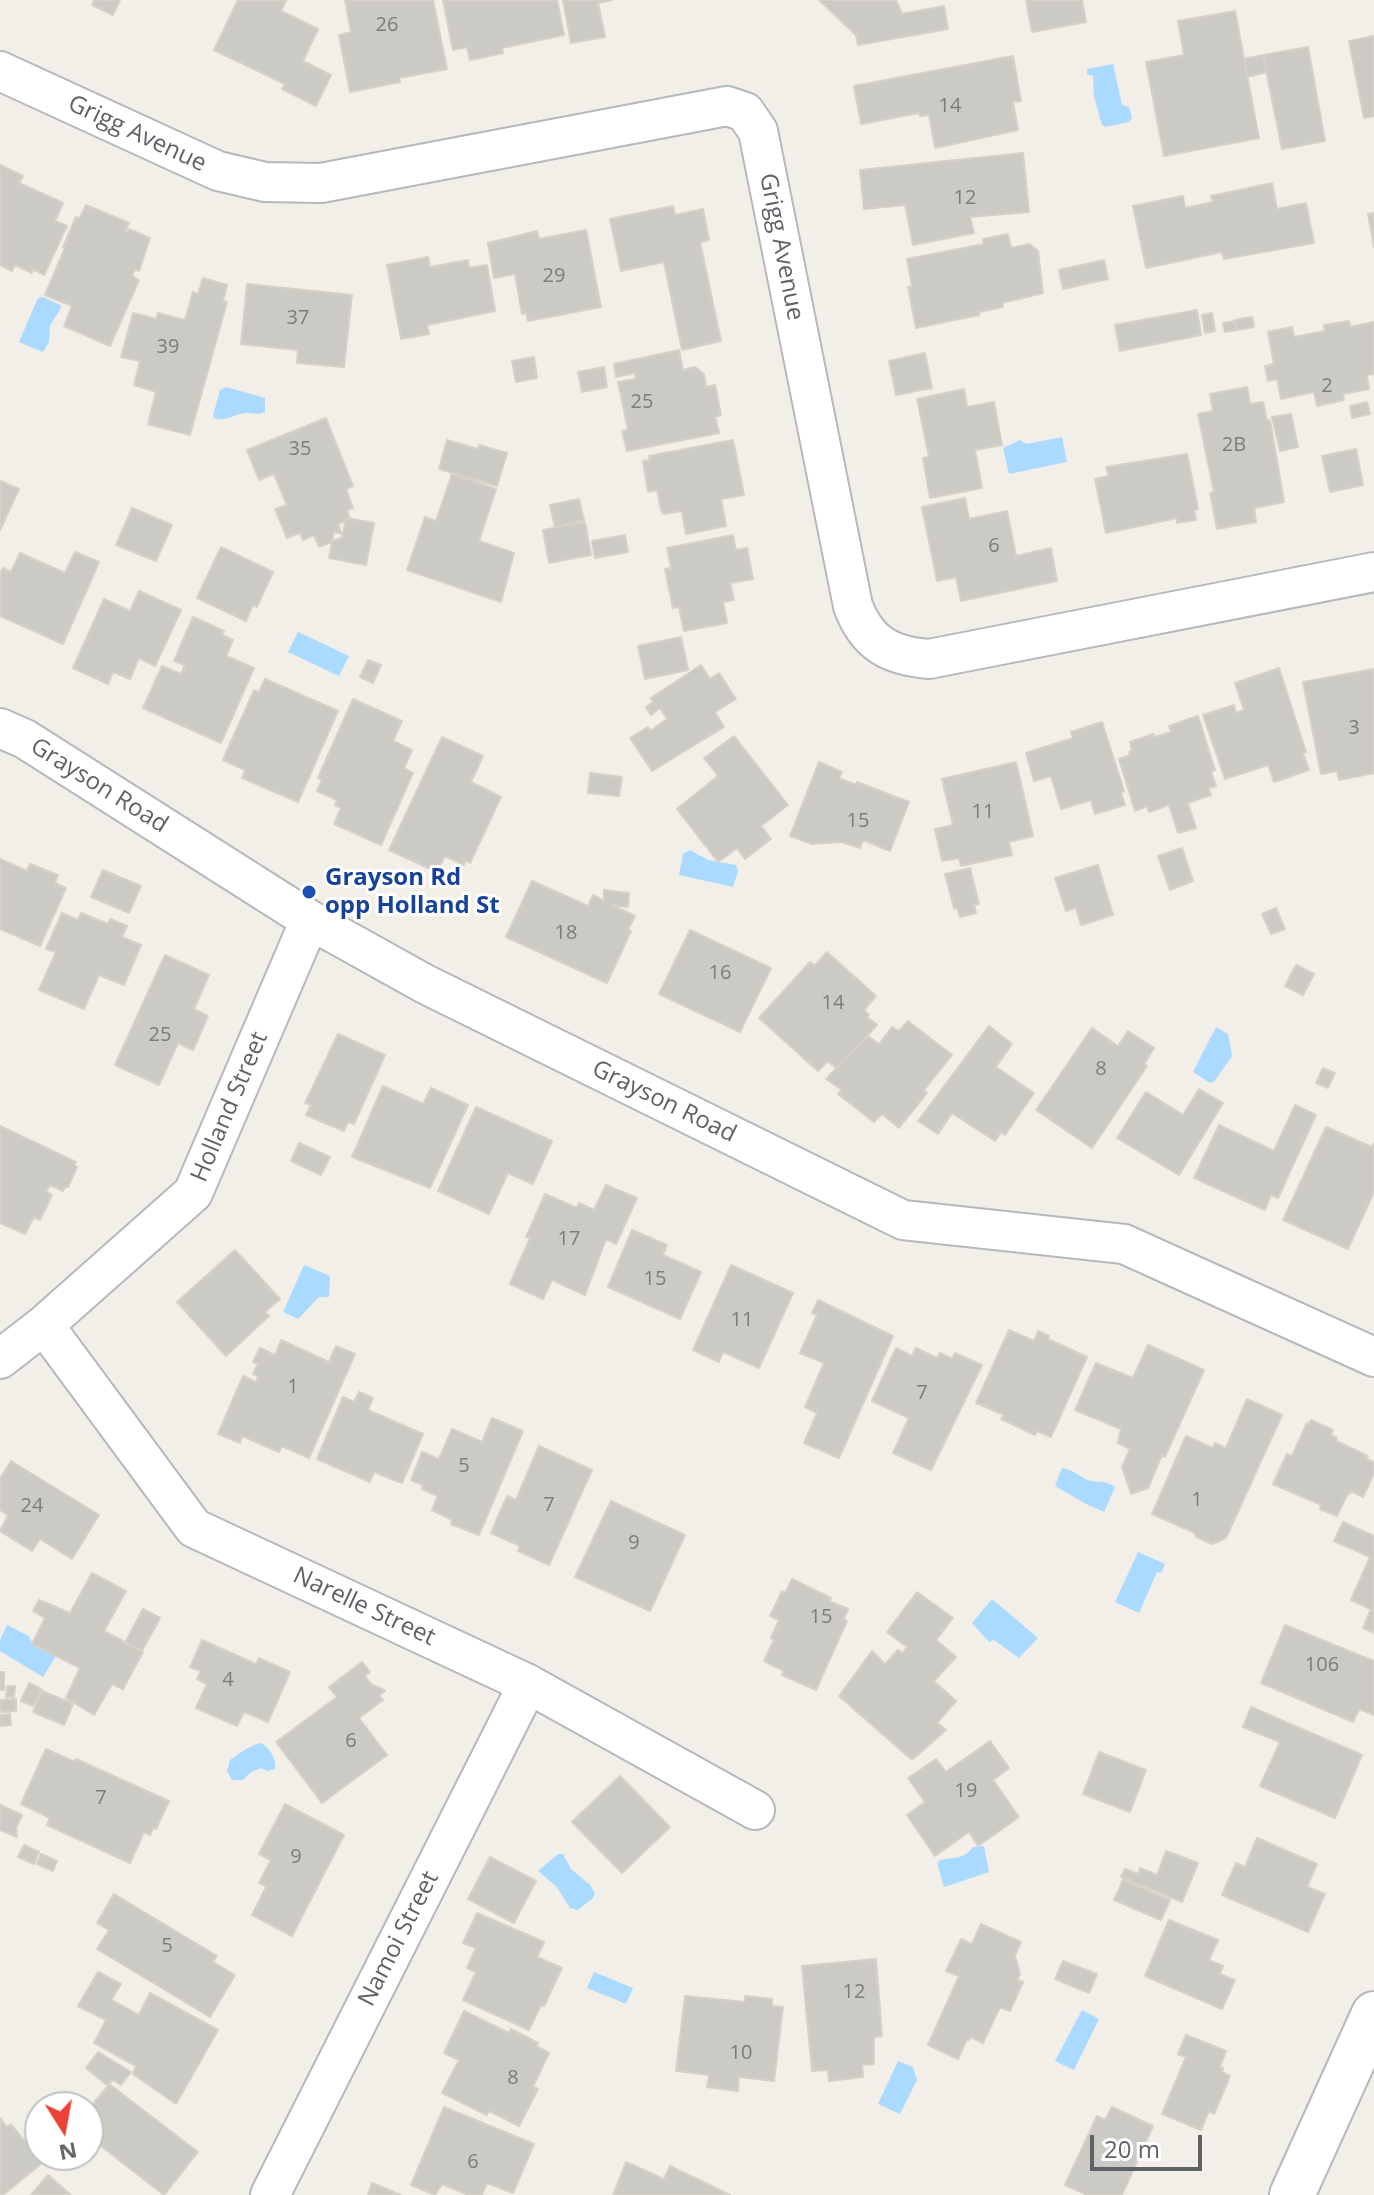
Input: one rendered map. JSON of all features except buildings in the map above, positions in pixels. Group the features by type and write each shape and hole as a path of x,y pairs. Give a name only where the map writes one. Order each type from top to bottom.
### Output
{"street":[{"name":"Grigg Avenue","path":"0,71 218,171 265,182 321,183 727,106 745,112 758,131 853,606 858,618 876,641 904,657 929,659 1374,572"},
{"name":"Grayson Road","path":"0,728 25,739 310,920 425,984 903,1220 1124,1244 1374,1357"},
{"name":"Holland Street","path":"0,1359 44,1325 193,1193 310,920"},
{"name":"Narelle Street","path":"44,1325 194,1528 528,1684 755,1810"},
{"name":"Namoi Street","path":"270,2195 528,1684"},
{"path":"1292,2195 1374,2014"}],"water":[{"path":"1113,64 1122,105 1129,107 1132,118 1129,122 1105,127 1094,96 1093,76 1087,74 1087,69"},
{"path":"43,297 62,306 50,326 49,342 43,352 19,342 38,298"},
{"path":"226,387 265,398 265,412 216,419 213,416 220,390"},
{"path":"1062,437 1067,462 1009,474 1003,448 1020,440 1026,444"},
{"path":"298,632 349,656 339,676 288,652"},
{"path":"690,850 708,860 736,865 738,871 733,887 679,875 683,854"},
{"path":"1216,1027 1228,1034 1232,1056 1214,1082 1210,1083 1193,1072"},
{"path":"304,1265 330,1276 329,1297 319,1297 298,1319 283,1312"},
{"path":"1062,1468 1088,1480 1115,1487 1104,1512 1055,1486"},
{"path":"1138,1552 1165,1564 1161,1573 1157,1572 1139,1613 1115,1602"},
{"path":"992,1599 1038,1638 1019,1658 994,1640 989,1642 972,1623"},
{"path":"7,1625 57,1654 43,1677 0,1651 0,1640"},
{"path":"261,1743 272,1754 275,1769 268,1771 261,1768 243,1780 232,1780 227,1771 230,1760"},
{"path":"984,1846 989,1872 944,1887 937,1863 962,1856 973,1847"},
{"path":"558,1854 563,1854 571,1869 595,1893 578,1910 570,1908 556,1886 538,1871"},
{"path":"594,1972 633,1988 626,2004 587,1988"},
{"path":"1082,2010 1099,2019 1074,2070 1055,2061"},
{"path":"898,2061 913,2067 917,2080 900,2114 878,2104"}],"place":[{"name":"Grayson Rd opp Holland St","path":"309,892"}]}
